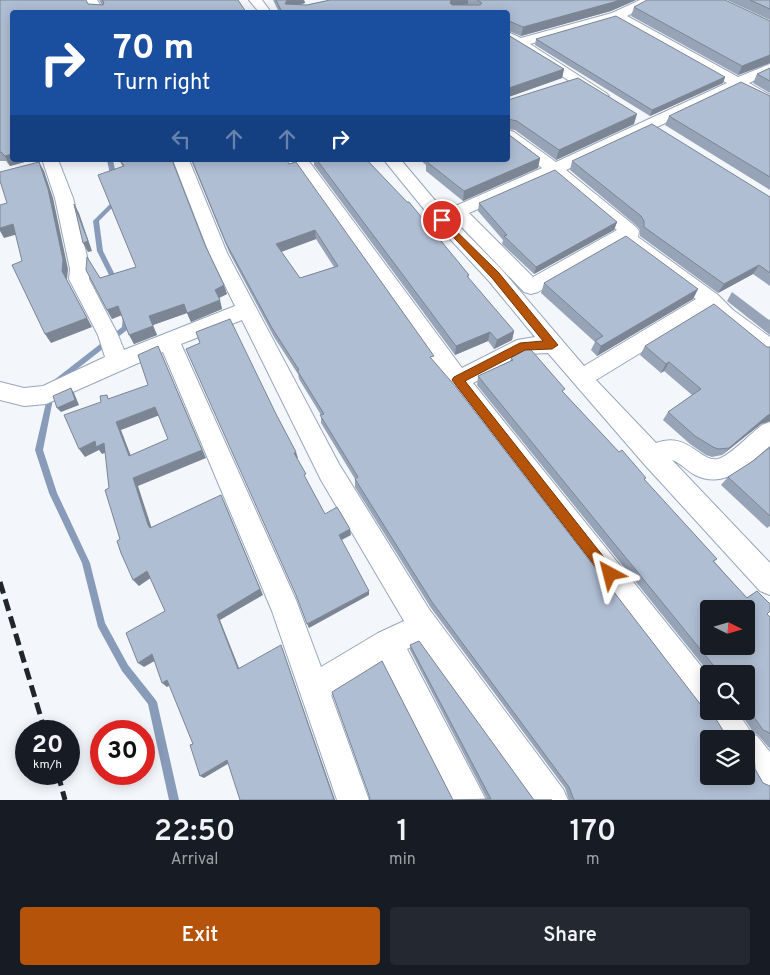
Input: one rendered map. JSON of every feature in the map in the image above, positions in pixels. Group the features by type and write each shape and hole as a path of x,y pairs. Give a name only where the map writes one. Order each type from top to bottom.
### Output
{"street":[{"path":"255,0 264,10"},
{"path":"513,40 617,16 650,0"},
{"path":"617,16 770,101"},
{"path":"513,40 617,106"},
{"path":"450,215 649,126 770,68"},
{"path":"560,86 577,80"},
{"path":"633,116 665,136"},
{"path":"510,136 555,169 630,232"},
{"path":"32,167 51,162"},
{"path":"55,162 80,269 79,278 108,335 117,361"},
{"path":"182,162 218,253 330,472 424,626 552,800"},
{"path":"301,162 458,380 700,689"},
{"path":"394,162 531,287 630,232"},
{"path":"450,215 495,275 552,345 652,457 770,582"},
{"path":"630,232 628,239 712,300 726,315 770,348"},
{"path":"581,378 712,300"},
{"path":"0,391 24,397 46,395 117,361 247,310"},
{"path":"169,340 286,610 353,800"},
{"path":"458,380 524,346 552,345"},
{"path":"652,457 663,449 673,448 681,450 691,460 707,470 719,470 726,468 770,432"},
{"path":"313,689 388,644 424,626"},
{"path":"388,644 470,800"},
{"path":"755,758 770,777"}],"building":[{"path":"0,0 86,0 88,4 103,5 104,2 102,0 238,0 245,10 10,10 10,155 5,156 0,152"},
{"path":"276,0 287,0 285,4 307,5 330,0 451,0 450,3 452,5 480,5 482,3 477,0 619,0 523,27 510,21 510,10 281,10"},
{"path":"647,0 725,0 770,21 770,55 742,66 634,7"},
{"path":"750,0 770,0 770,9"},
{"path":"616,16 725,77 652,110 536,39"},
{"path":"510,36 564,69 510,88"},
{"path":"770,68 770,81 757,74"},
{"path":"578,78 637,114 559,150 517,121 510,119 510,99"},
{"path":"741,82 770,96 770,177 669,116"},
{"path":"652,124 770,197 770,273 759,265 724,284 644,227 644,221 641,216 572,161"},
{"path":"510,136 540,158 464,191 427,162 510,162"},
{"path":"39,162 48,189 63,260 62,271 87,318 45,334 12,265 22,261 13,224 0,228 0,205 7,203 0,181 0,172"},
{"path":"121,162 173,162 205,245 224,285 215,290 220,300 187,313 184,304 149,316 153,326 129,335 118,306 107,310 86,270 87,257 100,278 136,267 98,175 124,166"},
{"path":"193,162 288,162 289,164 296,162 434,356 430,357 456,387 700,704 700,720 717,720 723,730 700,730 700,785 755,785 755,769 763,783 770,786 770,800 574,800 569,787 432,602 355,479 358,477 320,415 324,414 297,370 299,370 272,328 226,243","holes":["315,230 338,266 300,278 276,244"]},
{"path":"318,162 369,162 409,202 469,275 467,276 514,331 497,340 490,332 456,346"},
{"path":"555,170 617,222 536,267 504,236 507,235 479,203"},
{"path":"74,204 88,241 83,243"},
{"path":"626,236 698,289 601,346 595,341 603,336 544,283"},
{"path":"714,304 767,347 770,347 770,415 729,448 718,449 695,436 668,412 701,389 669,362 666,364 645,346"},
{"path":"230,319 296,452 294,453 306,474 304,475 325,514 337,507 350,529 339,535 369,591 307,624 296,595 186,349 200,343 196,332"},
{"path":"158,346 202,450 133,478 148,525 150,528 221,495 260,589 217,615 238,669 281,645 334,800 240,800 227,760 200,776 190,745 193,744 167,680 162,683 152,654 138,663 126,633 165,611 147,571 133,580 121,553 117,541 120,539 105,490 109,488 104,443 96,447 95,441 79,449 64,415 101,402 100,396 107,395 108,399 148,385 138,355","holes":["155,407 168,439 129,456 116,422"]},
{"path":"528,348 532,351 565,389 562,391 619,452 622,450 646,478 644,479 717,559 713,561 747,598 757,591 770,604 770,611 767,614 770,617 770,734 763,730 755,719 755,665 713,665 705,655 755,655 755,600 700,600 700,649 478,376 513,360 511,358"},
{"path":"71,388 75,400 57,408 53,396"},
{"path":"770,447 770,516 728,477 753,461"},
{"path":"419,641 534,800 453,800 491,799 410,645"},
{"path":"382,661 453,800 369,800 370,798 332,692"}],"waterway":[{"path":"110,162 114,179"},
{"path":"116,201 96,221 100,251 116,283"},
{"path":"56,382 125,328 125,316"},
{"path":"51,394 39,450 53,493 86,563 101,624 125,668 152,702 174,800"}],"railway":[{"path":"0,582 42,720"},
{"path":"61,785 65,800"}],"route":[{"path":"442,220 495,275 552,345 524,346 458,380 610,574"}]}
